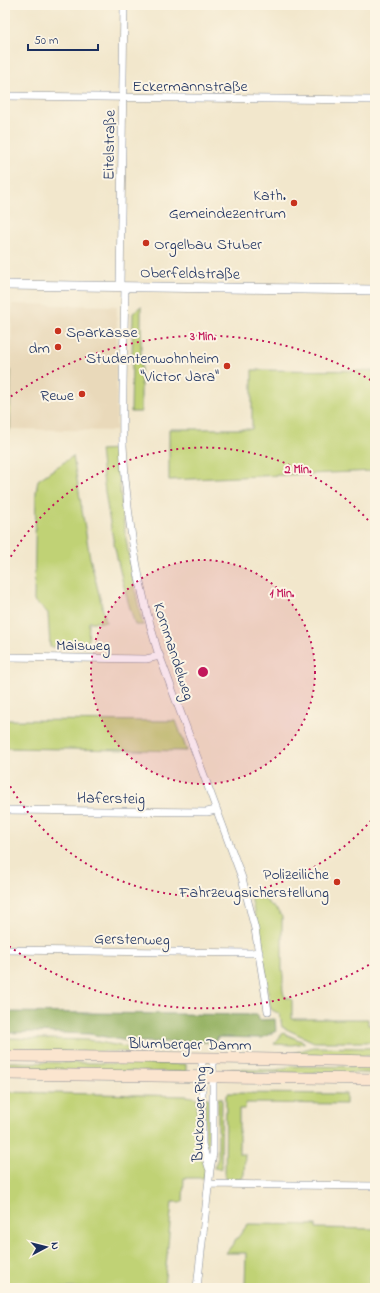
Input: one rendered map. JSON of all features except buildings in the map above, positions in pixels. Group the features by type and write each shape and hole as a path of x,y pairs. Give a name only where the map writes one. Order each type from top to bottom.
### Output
{"main road":[{"name":"Blumberger Damm","path":"5,1056 375,1061"},
{"name":"Blumberger Damm","path":"5,1074 375,1079"}],"street":[{"name":"Eitelstraße","path":"123,286 124,5"},
{"name":"Eckermannstraße","path":"5,96 375,100"},
{"name":"Oberfeldstraße","path":"5,285 375,290"},
{"name":"Kornmandelweg","path":"123,286 123,445 138,574 150,627 242,878 255,929 268,1011"},
{"name":"Maisweg","path":"5,657 146,659 160,656"},
{"name":"Hafersteig","path":"5,810 207,812 216,810"},
{"name":"Gerstenweg","path":"5,950 259,952"},
{"name":"Buckower Ring","path":"197,1288 213,1153 208,1058"},
{"name":"Buckower Ring","path":"208,1058 208,1076 202,1144 210,1170"},
{"path":"209,1184 375,1186"}],"shaded area":[{"path":"12,304 117,306 116,431 10,429"}],"green space":[{"path":"141,306 141,412 131,412 133,313"},
{"path":"5,370 11,370 10,429 5,437"},
{"path":"252,370 375,371 375,471 169,480 169,429 252,429"},
{"path":"117,449 120,494 126,538 133,581 143,625 135,625 113,539 105,495 100,450"},
{"path":"73,456 90,558 106,622 89,622 88,647 50,647 48,613 34,601 36,492 38,480"},
{"path":"5,720 176,721 187,751 5,748"},
{"path":"258,894 277,910 282,917 283,990 285,997 292,999 292,1019 368,1019 368,1025 375,1025 375,1042 314,1042 282,1027 280,1014 272,1010 270,1006 263,955 251,897"},
{"path":"5,1012 258,1015 259,1020 275,1019 276,1031 262,1038 218,1037 215,1042 132,1042 90,1034 5,1032"},
{"path":"283,1033 304,1043 292,1045 274,1044"},
{"path":"5,1038 88,1040 131,1048 131,1052 5,1051"},
{"path":"313,1047 375,1048 375,1056 240,1054 291,1054"},
{"path":"5,1062 186,1064 186,1072 5,1070"},
{"path":"291,1066 375,1067 375,1073 228,1072 228,1069 277,1070"},
{"path":"5,1092 187,1096 197,1098 198,1150 205,1168 204,1178 184,1178 183,1202 172,1202 164,1288 5,1288"},
{"path":"228,1093 346,1094 346,1104 246,1103 245,1109 239,1109 239,1154 245,1154 244,1174 242,1179 225,1179 226,1095"},
{"path":"205,1098 209,1098 209,1144 207,1146 205,1144"},
{"path":"218,1098 222,1098 221,1169 214,1168 218,1158"},
{"path":"248,1224 316,1225 316,1228 375,1229 375,1278 370,1278 370,1288 245,1288 246,1253 226,1253"}],"place":[{"name":"Kath. Gemeindezentrum","path":"294,203"},
{"name":"Orgelbau Stuber","path":"146,243"},
{"name":"Sparkasse","path":"58,331"},
{"name":"dm","path":"58,347"},
{"name":"Studentenwohnheim \"Victor Jara\"","path":"227,366"},
{"name":"Rewe","path":"82,394"},
{"name":"Polizeiliche Fahrzeugsicherstellung","path":"337,882"}]}
